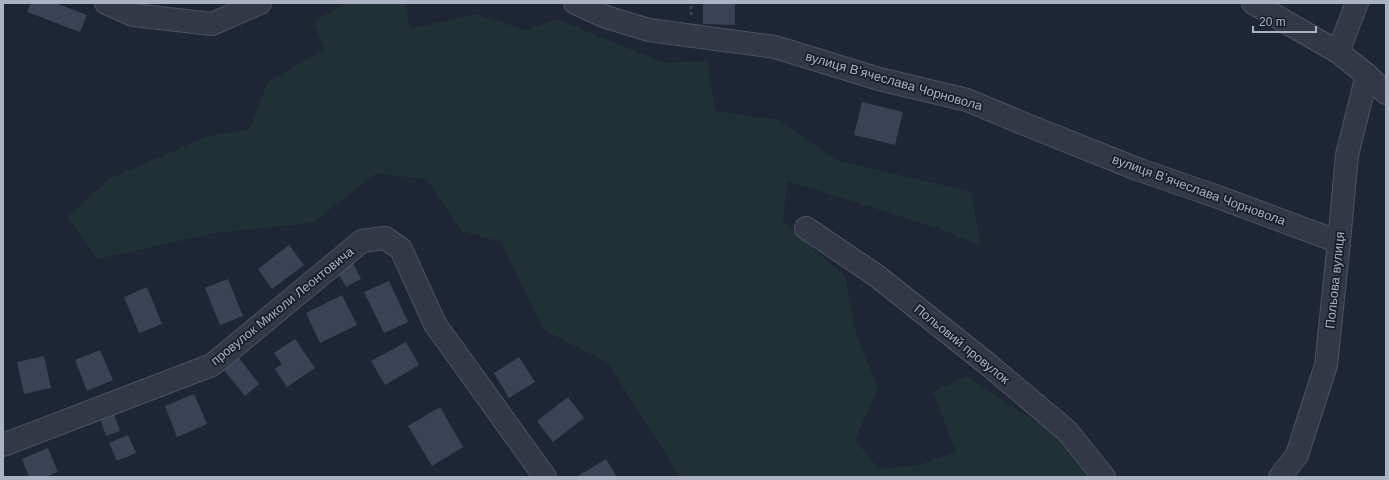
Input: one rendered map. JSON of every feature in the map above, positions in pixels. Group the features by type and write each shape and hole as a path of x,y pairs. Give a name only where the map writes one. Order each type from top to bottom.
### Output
{"street":[{"path":"106,3 133,15 212,24 260,3"},
{"name":"вулиця Вʼячеслава Чорновола","path":"575,3 606,17 649,30 775,47 879,78 967,100 1137,169 1221,198 1339,242"},
{"path":"1253,3 1338,52 1367,75 1386,93"},
{"path":"1338,52 1357,3"},
{"name":"Польова вулиця","path":"1280,477 1297,455 1326,366 1339,242 1346,155 1367,75"},
{"name":"Польовий провулок","path":"806,228 877,276 996,371 1067,431 1104,477"},
{"name":"провулок Миколи Леонтовича","path":"3,445 212,365 362,241 385,238 401,250 435,324 545,477"}],"shaded area":[{"path":"347,3 406,3 410,29 475,14 526,30 557,19 664,63 708,61 715,111 779,120 836,160 972,192 980,246 941,229 787,181 783,222 845,276 857,337 878,388 855,440 879,469 919,465 956,452 933,392 966,376 1053,433 1088,477 680,477 608,363 544,330 501,242 461,231 427,180 377,173 312,223 215,233 98,259 67,217 109,179 208,136 250,129 267,83 324,49 314,21"}],"building":[{"path":"31,3 56,3 87,15 80,32 27,12"},
{"path":"703,3 735,3 735,25 703,24"},
{"path":"862,102 903,112 895,145 854,135"},
{"path":"289,245 304,265 272,289 258,269"},
{"path":"353,263 361,279 346,287 337,271"},
{"path":"228,279 243,316 220,325 205,288"},
{"path":"389,281 408,322 384,333 364,292"},
{"path":"147,287 162,324 139,333 124,297"},
{"path":"342,295 357,325 320,343 306,313"},
{"path":"295,339 315,368 287,387 275,369 282,364 274,353"},
{"path":"406,342 419,365 385,385 371,361"},
{"path":"100,350 113,380 87,391 75,360"},
{"path":"44,356 51,388 24,394 17,362"},
{"path":"519,357 535,382 509,398 494,373"},
{"path":"239,358 259,384 245,396 224,370"},
{"path":"194,394 207,424 177,437 165,406"},
{"path":"568,397 584,418 553,442 537,421"},
{"path":"440,407 463,447 432,466 408,426"},
{"path":"113,411 120,431 106,436 99,416"},
{"path":"128,435 136,453 117,461 109,443"},
{"path":"48,448 58,472 46,477 29,477 22,459"},
{"path":"606,459 617,477 576,477"}]}
